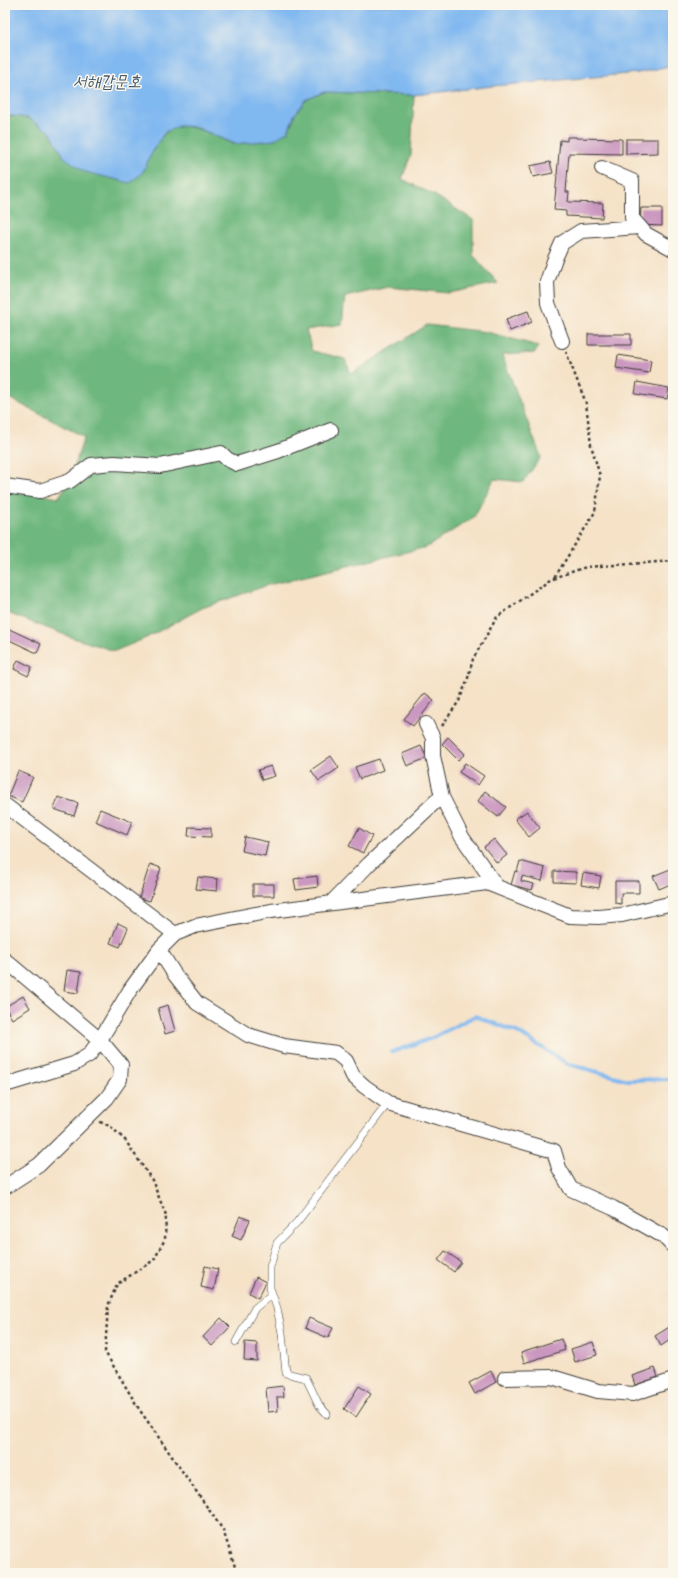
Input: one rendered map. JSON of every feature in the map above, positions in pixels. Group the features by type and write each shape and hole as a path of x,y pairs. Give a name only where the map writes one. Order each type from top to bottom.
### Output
{"street":[{"path":"602,168 632,181 632,218 646,234 673,249"},
{"path":"562,341 548,303 547,282 562,243 581,231 640,227"},
{"path":"5,486 40,492 70,480 91,465 114,463 160,466 221,453 227,459 237,464 278,451 331,430"},
{"path":"426,724 433,738 433,756 442,798 462,836 497,887"},
{"path":"331,903 369,864 435,802 442,798"},
{"path":"5,805 175,934"},
{"path":"5,1085 74,1064 89,1054 100,1040 130,990 159,950 175,934 195,926 271,911 486,882 570,916 622,915 673,903"},
{"path":"159,950 175,975 197,1003 248,1035 284,1046 336,1053 346,1061 353,1076 388,1103 554,1151 560,1168 571,1189 613,1208 663,1236 673,1246"},
{"path":"5,960 100,1040 121,1065 120,1079 107,1098 39,1165 5,1187"},
{"path":"505,1378 552,1377 598,1391 633,1394 673,1380"}],"lane":[{"path":"327,1414 319,1405 306,1378 286,1373 282,1333 277,1308 270,1288 270,1267 277,1243 296,1222 388,1103"},
{"path":"236,1342 255,1308 272,1294"}],"path":[{"path":"555,578 594,512 600,476 591,445 586,403 562,341"},
{"path":"433,738 459,701 474,659 497,617 550,579 586,567 673,561"},
{"path":"89,1116 110,1126 125,1140 152,1180 166,1215 165,1239 154,1260 117,1284 108,1306 105,1352 139,1409 223,1530 237,1573"}],"green space":[{"path":"324,92 414,95 411,155 402,179 436,196 473,220 473,255 498,283 449,293 388,287 345,297 342,324 306,330 312,351 345,359 351,374 427,325 487,332 538,346 535,353 502,355 541,457 523,482 494,479 474,517 427,547 268,585 202,608 146,638 115,651 73,638 5,612 5,487 58,498 70,480 84,437 5,396 5,115 28,118 51,133 64,157 143,172 160,140 173,128 194,128 234,144 244,143 288,132 295,114 306,100"}],"water":[{"name":"서해갑문호","path":"5,5 673,5 673,65 638,73 493,86 414,95 324,92 306,100 295,114 288,131 274,140 235,144 195,127 180,126 165,132 153,150 143,172 130,183 85,172 64,157 51,133 28,118 5,115"}],"building":[{"path":"567,137 622,139 622,154 569,153 566,192 569,192 568,202 603,203 602,218 566,216 566,211 554,210 560,140 567,141"},
{"path":"626,139 658,139 658,153 626,154"},
{"path":"550,162 553,173 533,177 530,166"},
{"path":"641,208 662,208 662,226 640,225"},
{"path":"528,311 532,322 510,331 506,319"},
{"path":"588,334 631,334 631,345 588,345"},
{"path":"618,355 651,360 649,373 616,368"},
{"path":"637,382 669,388 667,399 635,394"},
{"path":"5,627 41,644 37,653 5,638"},
{"path":"18,660 32,667 28,676 14,669"},
{"path":"425,693 434,700 413,726 404,719"},
{"path":"448,737 465,754 458,760 442,744"},
{"path":"421,746 427,758 407,766 402,754"},
{"path":"331,756 339,768 319,781 311,770"},
{"path":"379,759 383,770 360,779 355,767"},
{"path":"465,763 484,776 478,785 459,772"},
{"path":"271,766 275,776 262,780 258,770"},
{"path":"18,771 33,777 22,802 8,796"},
{"path":"485,791 506,807 498,817 478,801"},
{"path":"58,797 78,803 74,816 54,809"},
{"path":"100,809 132,822 127,835 95,821"},
{"path":"527,811 540,828 529,837 515,819"},
{"path":"189,827 211,828 211,837 188,836"},
{"path":"359,828 372,836 363,853 349,846"},
{"path":"245,837 268,842 265,856 242,851"},
{"path":"494,839 507,855 497,863 484,847"},
{"path":"520,861 545,868 542,881 522,876 521,881 534,884 532,890 511,885"},
{"path":"150,864 161,868 150,901 139,898"},
{"path":"673,868 673,883 659,889 653,876"},
{"path":"554,871 576,872 576,883 554,882"},
{"path":"583,873 601,876 599,888 581,885"},
{"path":"317,876 318,887 296,890 294,879"},
{"path":"198,877 218,879 217,891 196,889"},
{"path":"615,881 639,881 639,893 621,893 621,904 615,903"},
{"path":"253,884 274,884 274,896 253,896"},
{"path":"118,923 128,928 120,947 110,943"},
{"path":"67,970 81,972 78,993 64,991"},
{"path":"23,996 30,1008 12,1019 5,1007"},
{"path":"168,1005 175,1031 165,1034 158,1008"},
{"path":"240,1216 250,1220 241,1240 232,1236"},
{"path":"445,1251 461,1262 454,1272 438,1260"},
{"path":"205,1266 218,1269 214,1290 201,1287"},
{"path":"256,1277 266,1282 258,1298 249,1293"},
{"path":"221,1318 230,1327 212,1346 203,1337"},
{"path":"309,1318 333,1328 328,1338 305,1328"},
{"path":"671,1326 673,1328 673,1338 661,1346 655,1336"},
{"path":"561,1339 565,1350 524,1363 521,1352"},
{"path":"245,1342 257,1343 257,1361 244,1360"},
{"path":"593,1342 597,1355 575,1362 571,1349"},
{"path":"655,1368 658,1377 635,1385 632,1376"},
{"path":"491,1371 496,1382 475,1394 469,1383"},
{"path":"283,1386 284,1397 277,1397 278,1411 268,1412 266,1388"},
{"path":"359,1386 371,1394 356,1417 344,1409"}],"waterway":[{"path":"392,1052 432,1038 475,1016 517,1032 568,1064 628,1080 673,1079"}]}
